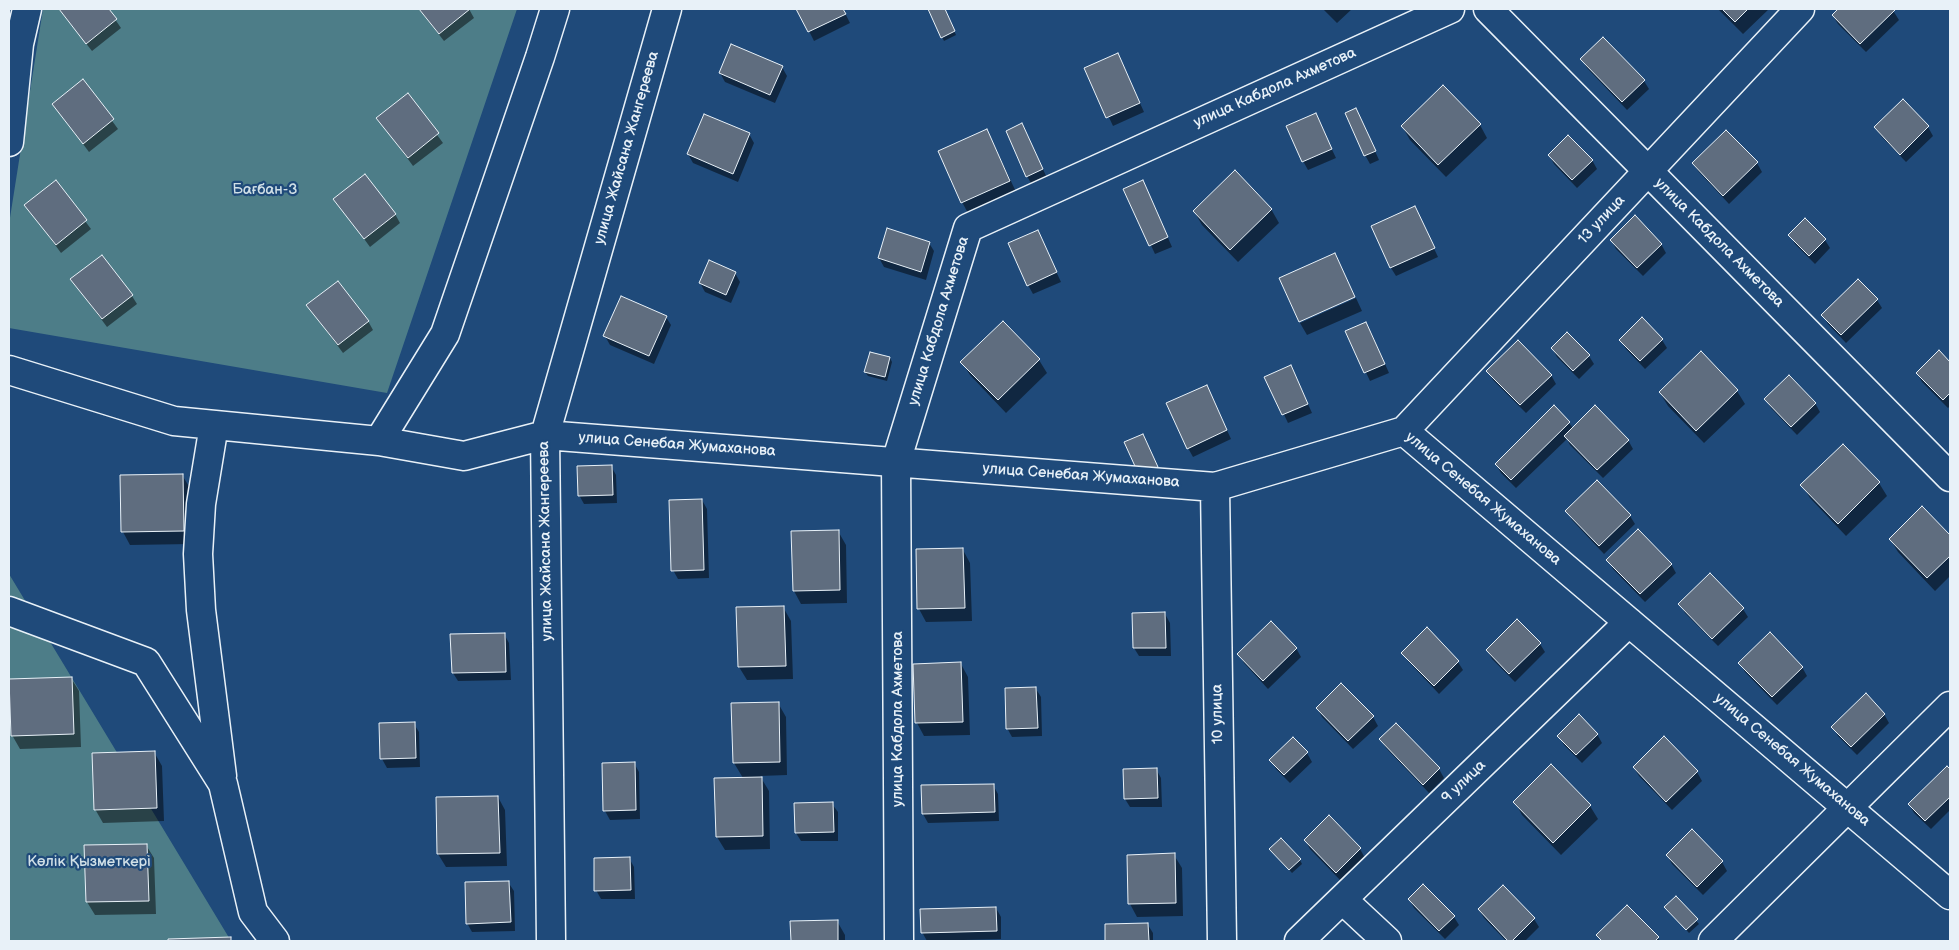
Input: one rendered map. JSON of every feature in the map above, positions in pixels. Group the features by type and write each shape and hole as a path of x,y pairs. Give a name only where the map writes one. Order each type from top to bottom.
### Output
{"street":[{"path":"9,142 19,44 27,9"},
{"path":"379,441 445,334 540,57 554,9"},
{"name":"улица Жайсана Жангереева","path":"551,941 545,435 667,9"},
{"name":"улица Кабдола Ахметова","path":"899,941 896,462 968,228 1450,9"},
{"name":"улица Кабдола Ахметова","path":"1488,9 1950,477"},
{"name":"13 улица","path":"1404,431 1800,9"},
{"name":"улица Сенебая Жумаханова","path":"9,370 174,422 379,441 464,456 545,435 1215,487 1404,431 1950,895"},
{"path":"214,425 201,504 198,554 201,610 224,784 253,912 275,941"},
{"name":"10 улица","path":"1215,487 1222,941"},
{"path":"9,611 146,662 224,784"},
{"name":"9 улица","path":"1299,941 1629,622"},
{"path":"1713,941 1950,706"},
{"path":"1342,900 1386,941"}],"green space":[{"name":"Бағбан-3","path":"43,9 517,9 387,393 9,328 9,224"},
{"name":"Көлік Қызметкері","path":"9,574 231,941 9,941"}],"building":[{"path":"59,9 109,9 117,19 86,44"},
{"path":"419,9 470,9 439,34"},
{"path":"796,9 843,9 846,14 808,32"},
{"path":"928,9 945,9 955,31 941,38"},
{"path":"1722,9 1748,9 1735,22"},
{"path":"1838,9 1895,10 1860,44 1832,15"},
{"path":"1603,37 1645,80 1622,102 1580,59"},
{"path":"731,44 783,66 770,95 719,73"},
{"path":"1118,53 1140,103 1106,118 1084,68"},
{"path":"83,79 114,119 83,144 52,104"},
{"path":"1443,85 1481,124 1438,165 1401,126"},
{"path":"408,93 439,133 408,158 376,118"},
{"path":"1903,99 1929,126 1900,155 1874,127"},
{"path":"1356,108 1376,151 1364,156 1345,113"},
{"path":"1316,113 1332,149 1302,162 1286,126"},
{"path":"704,114 750,133 733,174 687,154"},
{"path":"1022,123 1043,169 1026,177 1006,131"},
{"path":"987,129 1010,181 961,203 938,151"},
{"path":"1726,130 1758,162 1723,196 1692,163"},
{"path":"1568,135 1593,160 1572,180 1548,155"},
{"path":"1235,170 1272,209 1230,250 1193,211"},
{"path":"365,174 396,214 364,239 333,199"},
{"path":"56,180 87,220 56,245 24,205"},
{"path":"1143,180 1168,237 1149,246 1123,189"},
{"path":"1415,206 1435,248 1390,268 1371,226"},
{"path":"1635,215 1662,244 1637,268 1610,240"},
{"path":"1805,218 1826,239 1809,256 1788,235"},
{"path":"887,228 930,242 921,272 878,258"},
{"path":"1038,230 1057,272 1027,286 1008,243"},
{"path":"1335,253 1355,297 1299,322 1279,278"},
{"path":"102,255 133,295 102,319 70,279"},
{"path":"709,260 736,272 726,295 699,283"},
{"path":"1858,279 1878,299 1841,335 1821,315"},
{"path":"338,281 369,321 338,345 306,305"},
{"path":"621,296 667,316 649,356 603,336"},
{"path":"1642,317 1663,339 1640,361 1619,340"},
{"path":"1003,321 1040,359 998,400 960,362"},
{"path":"1366,322 1385,364 1364,373 1345,331"},
{"path":"1567,332 1590,355 1573,371 1551,348"},
{"path":"1518,340 1552,375 1520,405 1486,371"},
{"path":"1939,350 1950,362 1950,393 1943,400 1916,373"},
{"path":"1701,351 1738,390 1696,431 1659,392"},
{"path":"870,352 890,357 885,377 864,372"},
{"path":"1291,365 1308,404 1282,415 1264,377"},
{"path":"1789,375 1816,403 1791,427 1764,399"},
{"path":"1207,385 1227,430 1187,449 1166,403"},
{"path":"1554,405 1570,422 1511,480 1495,464"},
{"path":"1595,405 1629,440 1597,470 1564,436"},
{"path":"1143,434 1158,467 1139,475 1124,442"},
{"path":"1843,444 1880,482 1838,524 1800,485"},
{"path":"612,465 613,495 578,496 577,466"},
{"path":"183,474 184,531 121,532 120,475"},
{"path":"1597,480 1631,515 1599,546 1565,511"},
{"path":"702,499 704,570 671,571 669,500"},
{"path":"1922,506 1950,535 1950,556 1927,578 1889,539"},
{"path":"1638,529 1672,564 1640,594 1606,560"},
{"path":"839,530 840,590 793,591 791,531"},
{"path":"963,548 965,608 917,609 916,549"},
{"path":"1710,573 1744,608 1712,639 1678,604"},
{"path":"784,606 786,666 738,667 736,607"},
{"path":"1165,612 1166,648 1133,648 1132,613"},
{"path":"1517,619 1541,643 1509,674 1486,650"},
{"path":"1271,621 1297,648 1263,681 1237,654"},
{"path":"1427,627 1459,661 1434,686 1401,653"},
{"path":"1770,632 1803,667 1772,697 1738,663"},
{"path":"505,633 506,672 452,673 450,634"},
{"path":"961,662 963,722 915,723 913,664"},
{"path":"72,677 74,734 11,736 9,679"},
{"path":"1341,683 1374,716 1348,741 1316,708"},
{"path":"1036,687 1038,728 1006,729 1005,688"},
{"path":"1866,693 1885,714 1851,747 1831,727"},
{"path":"779,702 780,762 733,763 731,703"},
{"path":"1579,714 1598,734 1576,755 1557,736"},
{"path":"415,722 416,758 380,759 379,723"},
{"path":"1396,723 1440,768 1423,785 1379,739"},
{"path":"1664,736 1698,771 1666,802 1633,767"},
{"path":"1293,737 1308,752 1284,775 1269,760"},
{"path":"155,751 157,808 94,810 92,753"},
{"path":"635,762 636,810 603,811 602,763"},
{"path":"1551,764 1591,805 1553,843 1513,802"},
{"path":"1947,766 1950,769 1950,797 1925,821 1908,804"},
{"path":"1157,768 1158,798 1124,799 1123,769"},
{"path":"762,777 763,836 716,837 714,778"},
{"path":"994,784 995,812 922,814 921,785"},
{"path":"498,796 500,853 437,854 436,797"},
{"path":"833,802 834,832 795,833 794,803"},
{"path":"1329,815 1361,848 1336,873 1304,840"},
{"path":"1692,829 1723,861 1697,887 1666,855"},
{"path":"1281,838 1301,859 1289,870 1269,849"},
{"path":"147,844 149,901 86,902 84,845"},
{"path":"1175,853 1176,903 1128,904 1127,855"},
{"path":"630,857 631,890 594,891 594,858"},
{"path":"509,881 511,922 466,924 465,882"},
{"path":"1423,884 1455,916 1439,931 1408,899"},
{"path":"1503,885 1535,918 1512,941 1508,941 1478,909"},
{"path":"1676,896 1698,919 1686,930 1664,907"},
{"path":"1627,905 1659,937 1655,941 1602,941 1596,935"},
{"path":"996,907 997,931 921,933 920,909"},
{"path":"838,920 838,941 791,941 790,921"},
{"path":"1148,923 1149,941 1105,941 1105,924"},
{"path":"231,937 231,941 168,941 168,939"}]}
